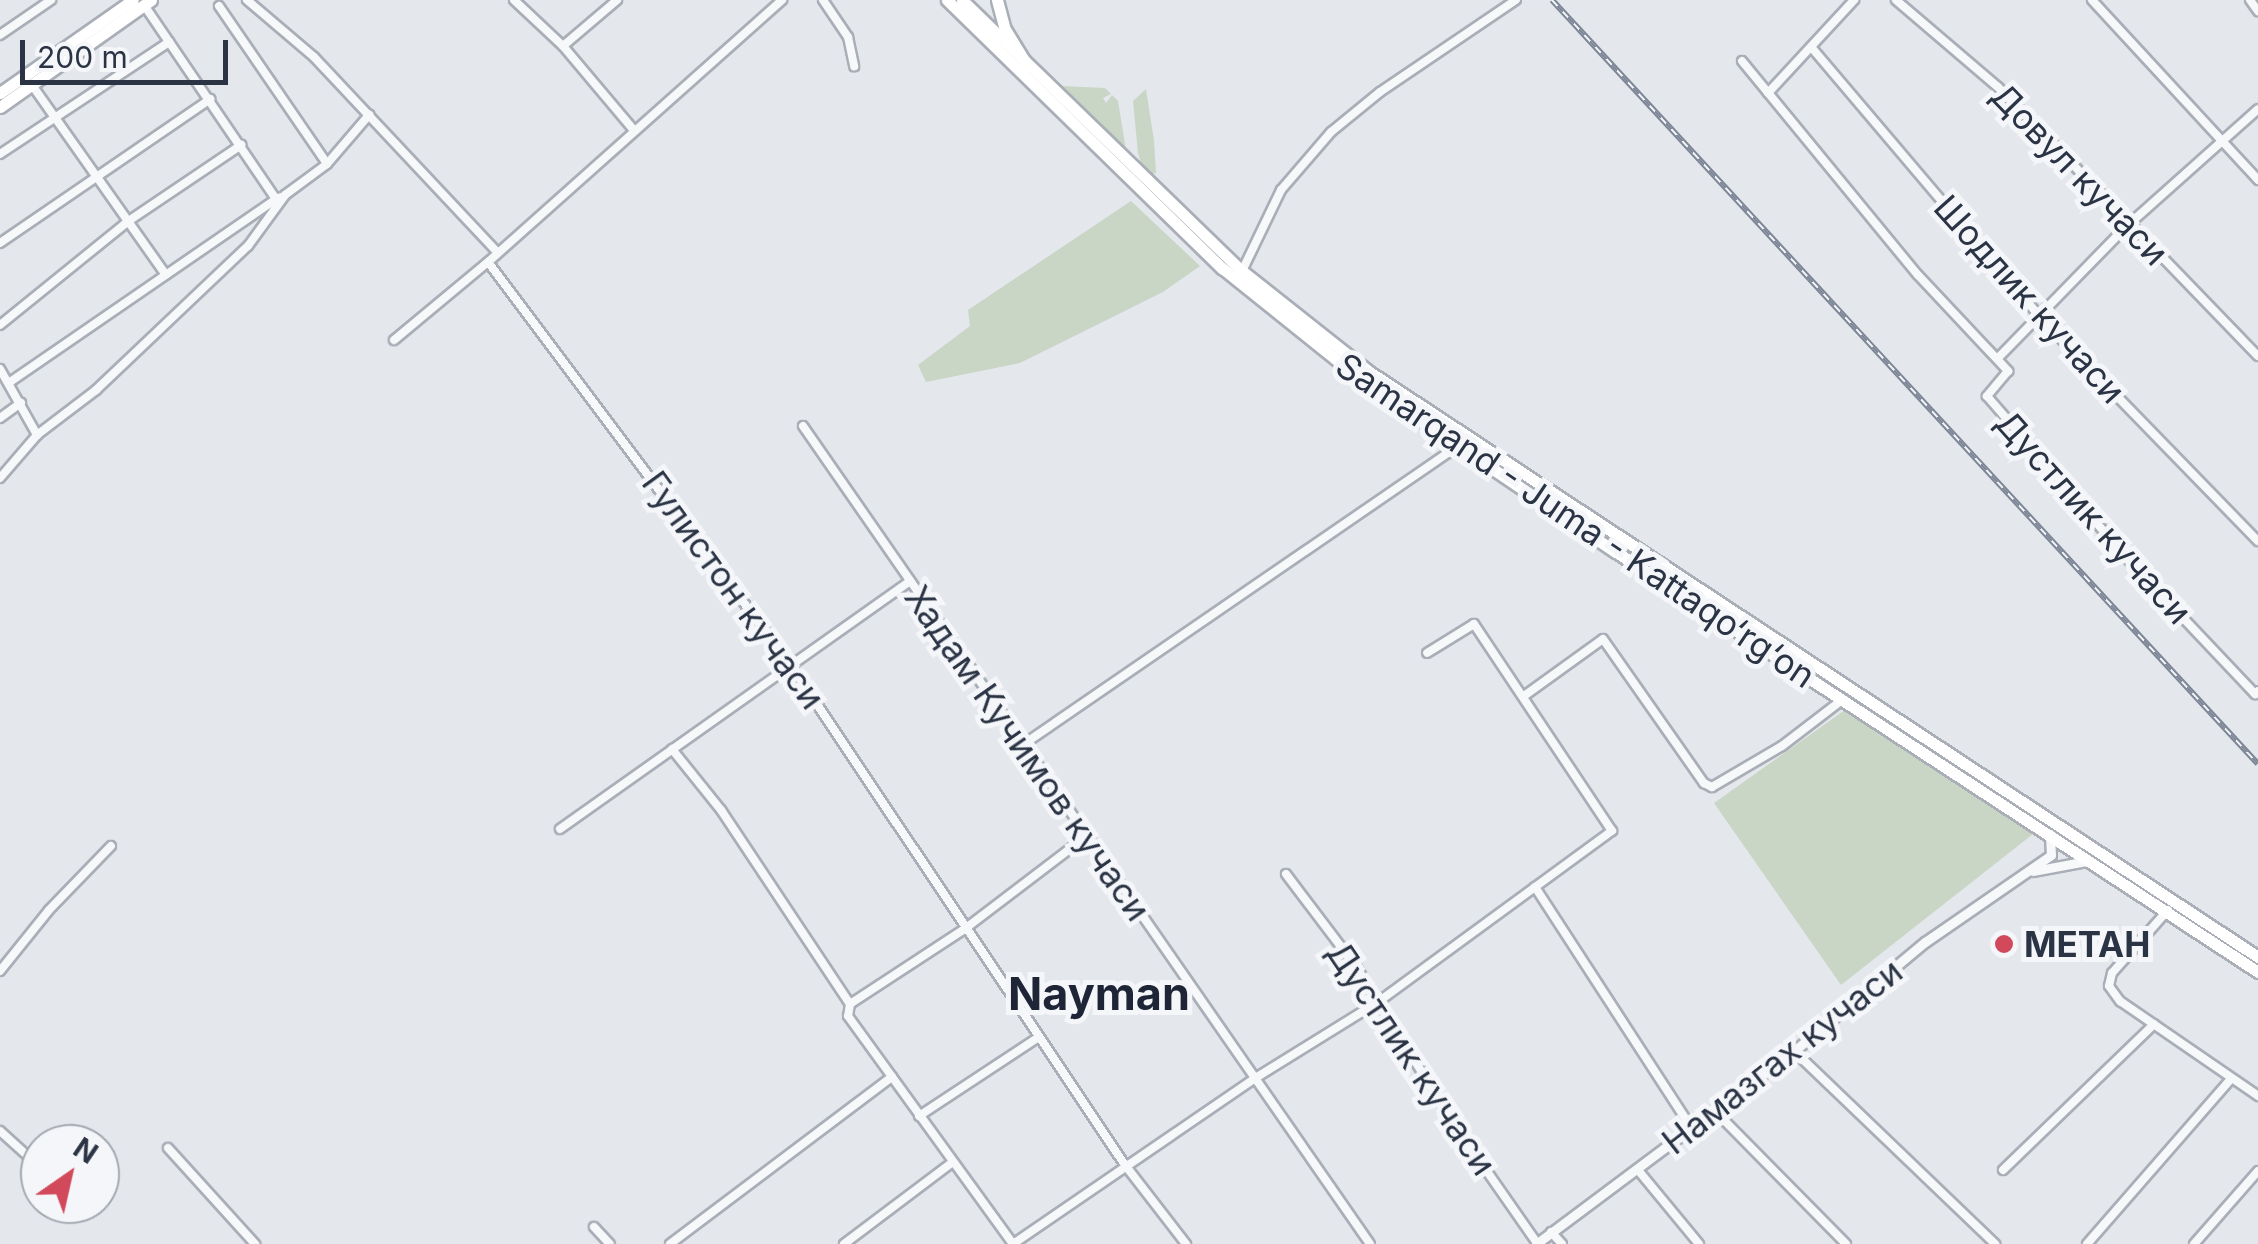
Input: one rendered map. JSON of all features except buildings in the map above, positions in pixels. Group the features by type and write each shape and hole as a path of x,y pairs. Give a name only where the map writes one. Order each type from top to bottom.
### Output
{"main road":[{"name":"Samarqand - Juma - Kattaqo‘rg‘on","path":"947,0 1248,292 1458,446 1560,504"},
{"name":"Samarqand - Juma - Kattaqo‘rg‘on","path":"962,0 1242,271 1368,371 1791,657 2258,957"},
{"path":"997,0 1005,29 1026,64"},
{"path":"0,107 143,2"},
{"path":"0,93 143,2"},
{"name":"Samarqand - Juma - Kattaqo‘rg‘on","path":"1791,657 1843,699 2258,972"}],"street":[{"path":"0,35 52,0"},
{"path":"247,0 314,56 498,252"},
{"path":"514,0 563,46 633,129"},
{"path":"563,46 618,0"},
{"path":"394,340 488,262 782,0"},
{"path":"823,0 848,38 854,66"},
{"path":"1242,271 1281,190 1331,132 1380,92 1516,0"},
{"path":"1768,93 1854,0"},
{"name":"Довул кучаси","path":"1896,0 1998,87 2258,356"},
{"path":"2092,0 2258,180"},
{"path":"2250,0 2258,11"},
{"path":"143,2 280,197"},
{"path":"218,6 327,164"},
{"path":"0,154 169,42"},
{"name":"Шодлик кучаси","path":"1812,48 2039,316 2258,542"},
{"name":"Дустлик кучаси","path":"1742,60 1918,275 2008,371 1987,396 2133,565 2255,694 2258,690"},
{"path":"32,85 166,275"},
{"path":"0,243 210,99"},
{"path":"1998,358 2128,224 2258,109"},
{"path":"10,382 327,164 369,115"},
{"path":"0,325 127,222 241,146"},
{"path":"0,478 37,435 96,390 248,246 280,197"},
{"name":"Гулистон кучаси","path":"488,262 792,666 1124,1165 1186,1244"},
{"path":"0,368 37,435"},
{"path":"0,418 21,403"},
{"name":"Хадам Кучимов кучаси","path":"803,426 1084,838 1257,1077 1370,1244"},
{"path":"1021,746 1458,446"},
{"path":"560,829 910,581"},
{"path":"672,749 720,810 850,1004 848,1016 1013,1244 1124,1165 1378,1002 1612,831 1474,624 1427,653"},
{"path":"1524,696 1602,639 1704,782 1712,787 1782,746 1843,699"},
{"path":"2030,871 2052,855 2049,832"},
{"path":"850,1004 966,928 1084,838"},
{"path":"0,972 49,910 112,846"},
{"path":"2030,871 2094,861"},
{"name":"Намазгах кучаси","path":"1537,1244 1794,1051 1925,942 2030,871"},
{"name":"Дустлик кучаси","path":"1286,874 1378,1002 1454,1124 1537,1244"},
{"path":"1534,888 1691,1127"},
{"path":"2168,910 2112,973 2109,986 2120,1001 2258,1096"},
{"path":"2003,1170 2154,1024"},
{"path":"920,1116 1039,1037"},
{"path":"1794,1051 1995,1244"},
{"path":"670,1244 892,1077"},
{"path":"2093,1242 2232,1078"},
{"path":"1714,1110 1846,1244"},
{"path":"0,1131 20,1149"},
{"path":"168,1148 255,1244"},
{"path":"844,1244 954,1162"},
{"path":"1638,1170 1699,1244"},
{"path":"2194,1244 2258,1171"},
{"path":"594,1226 610,1244"},
{"path":"1551,1232 1562,1244"}],"green space":[{"path":"1062,86 1105,88 1111,94 1103,98 1106,103 1112,95 1118,101 1126,150"},
{"path":"1146,89 1156,173 1151,174 1142,167 1138,153 1133,101"},
{"path":"1131,201 1200,266 1163,292 1020,363 926,382 918,365 970,326 968,310"},
{"path":"1845,710 2033,834 1841,985 1714,803"}],"railway":[{"path":"1552,0 2258,764"}],"place":[{"name":"МЕТАН","path":"2004,944"}],"district":[{"name":"Nayman","path":"1099,994"}]}
